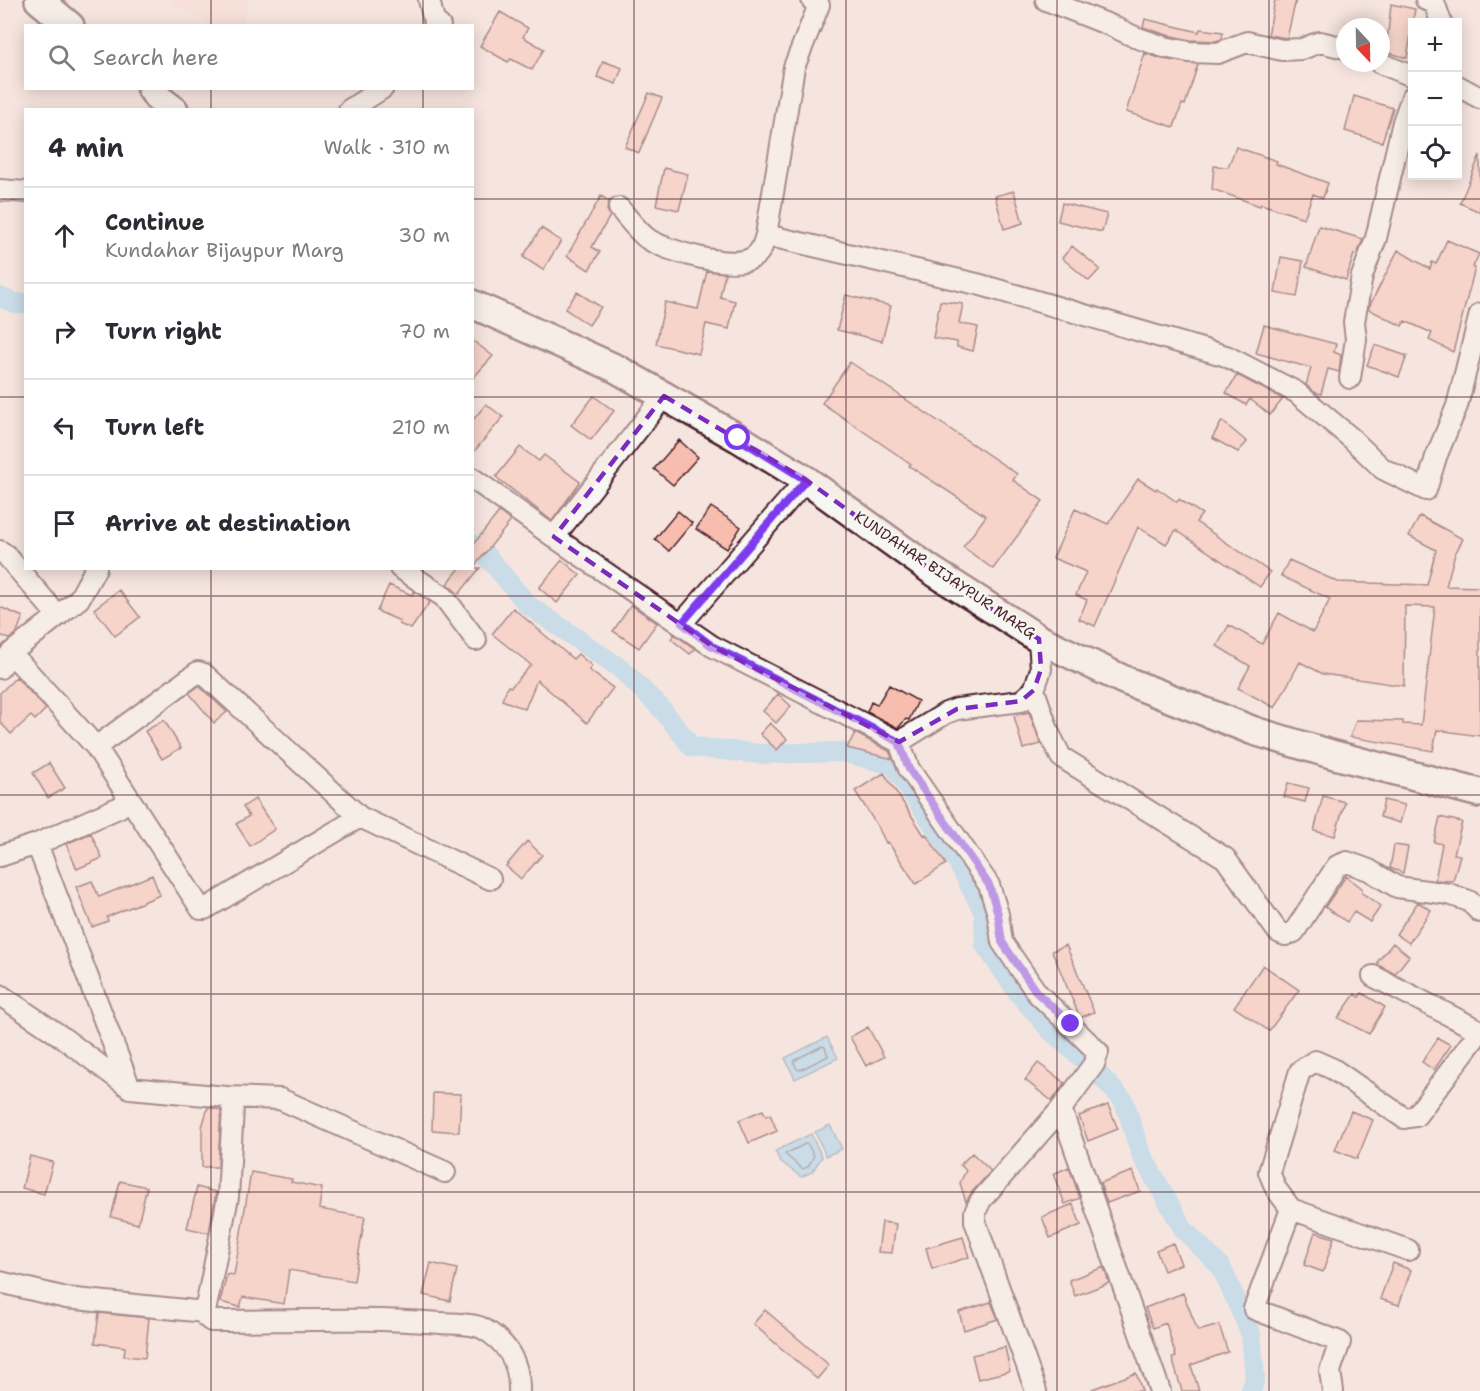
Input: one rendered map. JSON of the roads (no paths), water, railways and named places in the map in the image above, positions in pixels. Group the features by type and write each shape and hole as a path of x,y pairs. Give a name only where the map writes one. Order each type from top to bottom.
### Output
{"main road":[{"path":"39,0 68,24"},
{"path":"152,90 158,98 171,108"},
{"name":"KUNDAHAR BIJAYPUR MARG","path":"474,305 615,369 664,396 806,480 931,570 1039,639 1124,680 1254,731 1371,765 1480,792"}],"street":[{"path":"429,0 434,21 438,24"},
{"path":"619,208 648,239 696,257 735,263 751,259 762,250 794,67 819,5 812,0"},
{"path":"1046,0 1135,37 1164,47 1190,52 1218,53 1247,42 1282,50 1302,49 1320,42 1336,46"},
{"path":"1426,0 1434,2 1440,18"},
{"path":"1390,67 1408,74"},
{"path":"1462,88 1480,98"},
{"path":"352,108 380,90"},
{"path":"1350,378 1356,339 1354,322 1362,276 1376,238 1408,109"},
{"path":"0,190 24,192"},
{"path":"766,235 981,285 1226,356 1296,392 1351,438 1383,469 1426,490 1436,457 1457,406 1480,314"},
{"path":"554,537 664,396"},
{"path":"474,479 712,646 899,742 909,769 989,885 998,914 1002,942 1037,993 1098,1052 1094,1064 1061,1109 981,1200 975,1212 975,1221 1036,1391"},
{"path":"682,623 806,480"},
{"path":"0,551 6,555 58,616"},
{"path":"95,570 79,599 6,660 96,747 201,909 205,909 360,817"},
{"path":"403,570 444,597 476,640"},
{"path":"899,742 946,713 957,709 1021,701 1034,690 1041,669 1039,639"},
{"path":"96,747 198,672 204,674 360,817 490,879"},
{"path":"1034,690 1049,733 1061,757 1225,858 1278,932 1285,935 1294,932 1337,866 1347,862 1369,870 1397,887 1449,894 1469,901 1480,912"},
{"path":"0,856 37,844 120,807 130,799"},
{"path":"37,844 130,1088"},
{"path":"1373,976 1480,1031 1416,1116 1404,1118 1333,1069 1315,1061 1300,1071 1269,1172 1276,1189 1291,1209 1408,1250"},
{"path":"0,995 130,1088 227,1097 280,1099 445,1172"},
{"path":"227,1097 233,1107 228,1197 205,1312 206,1317 211,1321 408,1321 479,1326 501,1340 516,1366 520,1380 519,1391"},
{"path":"1061,1109 1160,1391"},
{"path":"1291,1209 1254,1309 1340,1342 1330,1371 1333,1391"},
{"path":"0,1282 66,1298 205,1312"}],"water":[{"path":"827,1037 838,1058 795,1079 785,1058"},
{"path":"830,1125 842,1149 826,1156 815,1132"},
{"path":"811,1134 822,1157 812,1172 801,1177 780,1161 775,1151"}],"waterway":[{"path":"0,297 15,303 24,303"},
{"path":"474,546 485,554 528,605 621,669 660,707 692,747 760,754 842,752 893,765 955,857 984,913 985,945 1019,994 1051,1031 1093,1068 1124,1101 1141,1154 1184,1230 1221,1267 1251,1334 1255,1379 1251,1391"}]}
